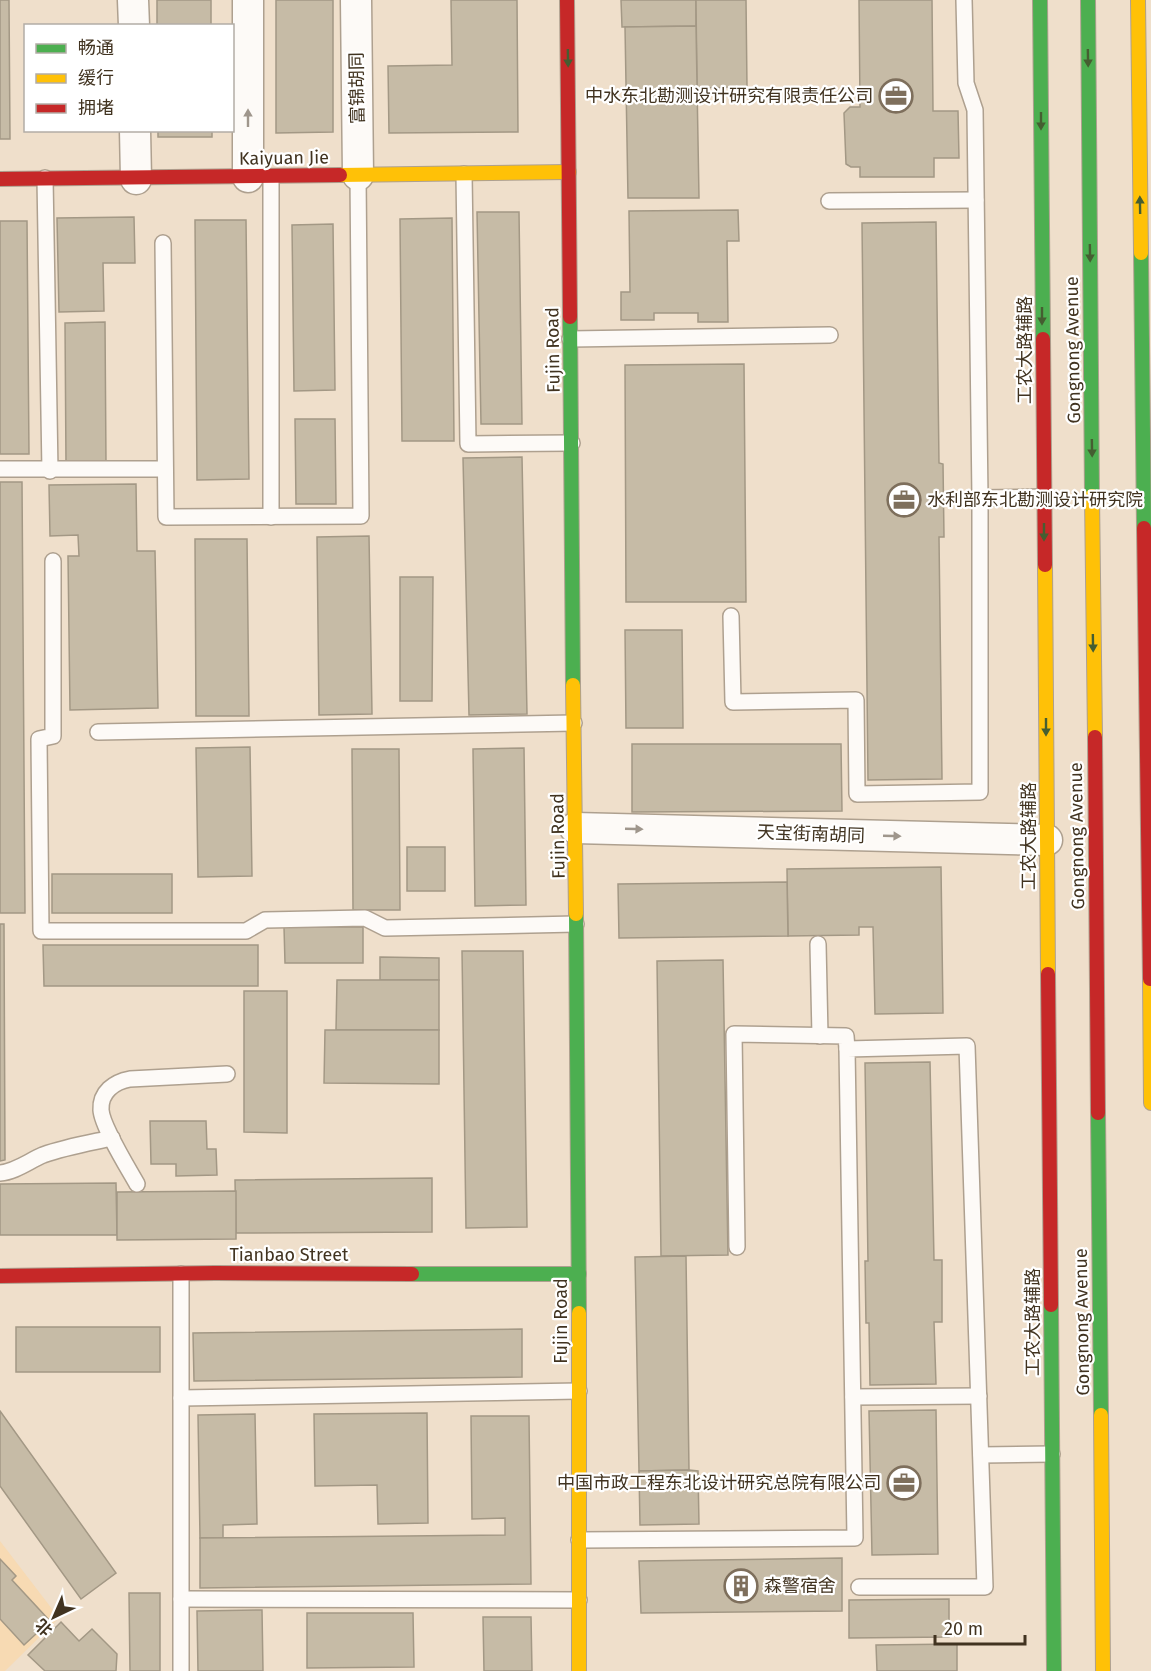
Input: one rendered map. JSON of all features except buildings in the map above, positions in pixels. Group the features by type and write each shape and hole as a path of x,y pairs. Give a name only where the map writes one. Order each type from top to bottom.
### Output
{"street":[{"path":"133,0 134,24"},
{"path":"248,0 259,177"},
{"name":"富锦胡同","path":"356,0 358,175"},
{"name":"Fujin Road","path":"567,0 579,1274 579,1671"},
{"name":"工农大路辅路","path":"1040,0 1054,1671"},
{"name":"Gongnong Avenue","path":"1088,0 1103,1671"},
{"path":"1138,0 1151,1103"},
{"path":"135,132 136,179"},
{"name":"Kaiyuan Jie","path":"0,179 569,172"},
{"name":"天宝街南胡同","path":"575,828 1047,840"},
{"name":"Tianbao Street","path":"0,1276 579,1274"}],"lane":[{"path":"731,616 733,702 856,700 857,794 980,792 980,498 975,110 966,83 964,0"},
{"path":"464,174 468,444 572,442"},
{"path":"163,243 165,517 361,516 358,175"},
{"path":"259,177 271,517"},
{"path":"45,178 50,471"},
{"path":"829,201 976,200"},
{"path":"570,339 831,335"},
{"path":"0,470 165,470"},
{"path":"980,498 1044,497"},
{"path":"53,561 53,736 39,739 41,931 246,931 265,920 365,918 385,928 576,924"},
{"path":"98,732 574,723"},
{"path":"818,944 820,1035"},
{"path":"579,1540 855,1538 846,1036 734,1034 737,1247"},
{"path":"847,1049 967,1046 985,1587 859,1587"},
{"path":"137,1184 112,1138 101,1111 105,1092 118,1081 130,1079 227,1074"},
{"path":"0,1173 7,1173 67,1147 112,1138"},
{"path":"181,1274 181,1671"},
{"path":"181,1398 579,1391"},
{"path":"853,1397 979,1396"},
{"path":"981,1455 1052,1454"},
{"path":"181,1599 579,1600"}],"shaded area":[{"path":"0,1541 59,1618 5,1671 0,1671"}],"traffic: fast":[{"path":"1040,0 1043,339"},
{"path":"1088,0 1092,496"},
{"path":"1141,253 1144,528"},
{"path":"570,317 573,685"},
{"path":"576,914 579,1313"},
{"path":"1098,1113 1101,1415"},
{"path":"412,1274 579,1274"},
{"path":"1051,1305 1054,1671"}],"traffic: slow":[{"path":"1138,0 1141,253"},
{"path":"340,175 569,172"},
{"path":"1092,496 1095,737"},
{"path":"1045,565 1048,974"},
{"path":"573,685 576,914"},
{"path":"1150,979 1151,1103"},
{"path":"579,1313 579,1671"},
{"path":"1101,1415 1103,1671"}],"traffic: jam":[{"path":"567,0 570,317"},
{"path":"0,179 340,175"},
{"path":"1043,339 1045,565"},
{"path":"1144,528 1150,979"},
{"path":"1095,737 1098,1113"},
{"path":"1048,974 1051,1305"},
{"path":"0,1276 215,1273 412,1274"}],"place":[{"name":"中水东北勘测设计研究有限责任公司","path":"896,96"},
{"name":"水利部东北勘测设计研究院","path":"904,500"},
{"name":"中国市政工程东北设计研究总院有限公司","path":"904,1483"},
{"name":"森警宿舍","path":"741,1586"}]}
